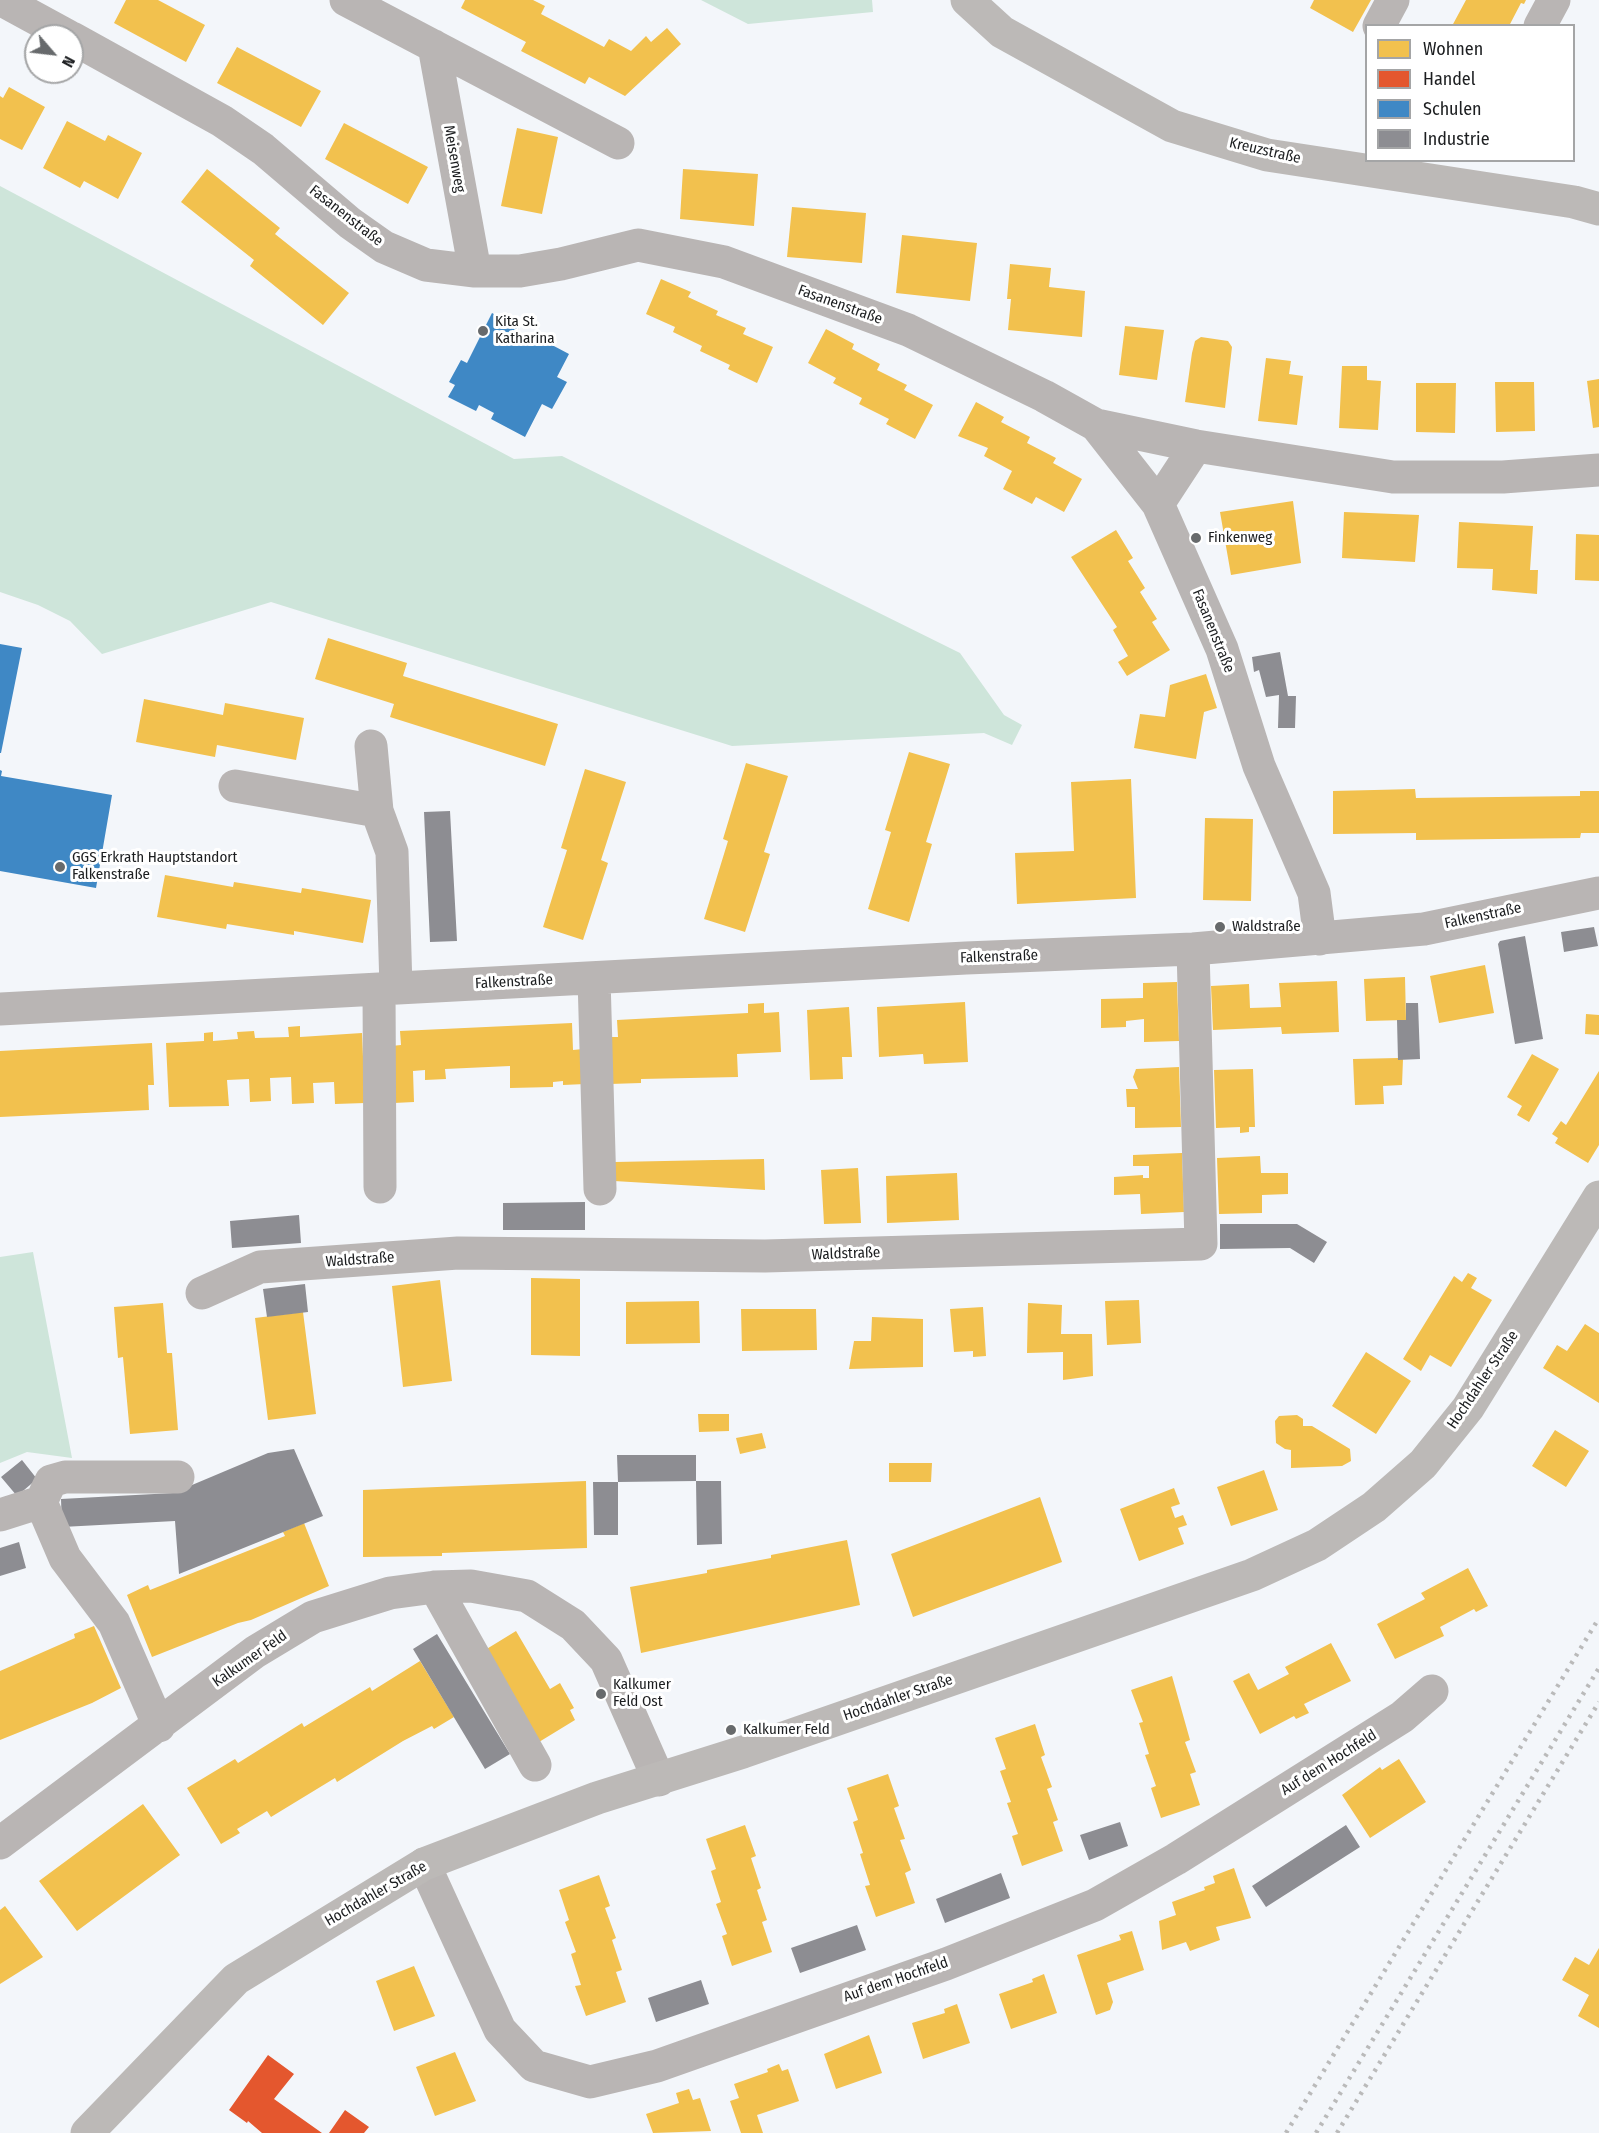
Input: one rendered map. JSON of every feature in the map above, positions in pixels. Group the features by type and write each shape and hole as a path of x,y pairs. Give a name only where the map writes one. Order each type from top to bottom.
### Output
{"main road":[{"name":"Kreuzstraße","path":"967,0 1002,32 1172,126 1267,155 1574,202 1599,209"},
{"name":"Hochdahler Straße","path":"87,2133 236,1978 424,1864 597,1798 659,1780 1252,1575 1317,1545 1374,1507 1423,1464 1468,1408 1599,1197"}],"street":[{"path":"2,0 46,24"},
{"path":"346,0 618,143"},
{"path":"1379,24 1393,0"},
{"path":"1541,24 1554,0"},
{"name":"Fasanenstraße","path":"84,45 222,121 263,149 350,223 384,247 426,265 475,271 530,270 638,244 724,262 908,330 1044,396 1096,425 1158,504 1222,649 1259,766 1314,893 1320,939"},
{"name":"Meisenweg","path":"434,46 475,271"},
{"path":"1096,425 1196,446 1393,477 1503,477 1599,471"},
{"path":"1158,504 1196,446"},
{"path":"371,746 376,811 392,852 380,1187"},
{"path":"235,786 376,811"},
{"name":"Falkenstraße","path":"0,1010 1193,949 1424,929 1599,893"},
{"name":"Waldstraße","path":"202,1293 260,1267 458,1253 765,1256 1201,1244 1193,949"},
{"path":"594,978 600,1189"},
{"path":"0,1515 41,1502 51,1481 65,1477 178,1477"},
{"path":"41,1502 65,1558 114,1623 159,1726"},
{"name":"Kalkumer Feld","path":"0,1843 255,1652 313,1617 390,1593 435,1587 471,1586 527,1596 573,1625 606,1660 659,1780"},
{"path":"435,1587 535,1765"},
{"name":"Auf dem Hochfeld","path":"424,1864 500,2030 534,2066 590,2082 657,2066 946,1964 1095,1905 1176,1859 1402,1717 1432,1691"}],"green space":[{"path":"701,0 872,0 873,12 748,24"},
{"path":"0,186 514,459 562,456 960,653 1004,715 1022,725 1012,745 984,733 732,746 271,602 102,654 70,621 38,605 0,592"},
{"path":"33,1252 72,1458 27,1452 0,1463 0,1257"}],"building: Wohnen":[{"path":"126,0 158,0 205,25 186,62 114,23"},
{"path":"465,0 533,0 545,6 541,14 604,47 609,39 631,51 646,36 651,42 667,28 681,44 625,96 589,77 585,84 521,51 526,42 461,8"},
{"path":"1314,0 1371,0 1353,32 1310,8"},
{"path":"1466,0 1526,0 1524,4 1521,3 1510,24 1453,24"},
{"path":"237,47 321,91 301,127 217,83"},
{"path":"9,87 45,107 22,150 0,139 0,96 3,98"},
{"path":"67,121 105,141 108,135 142,153 118,199 84,181 80,188 43,168"},
{"path":"344,123 428,167 408,204 325,159"},
{"path":"517,128 558,137 542,214 501,206"},
{"path":"207,169 280,228 275,234 349,293 323,325 250,266 254,260 181,202"},
{"path":"683,169 758,174 754,226 680,219"},
{"path":"792,207 866,213 862,263 787,257"},
{"path":"902,235 977,243 970,301 896,293"},
{"path":"1010,264 1051,268 1049,287 1085,291 1082,337 1008,330 1011,299 1007,299"},
{"path":"661,279 691,292 688,297 718,311 716,315 746,328 743,334 773,347 757,383 728,369 730,365 700,351 702,346 673,332 675,327 646,314"},
{"path":"1125,326 1164,330 1157,380 1119,375"},
{"path":"826,329 854,344 852,349 880,364 877,370 907,385 904,390 933,405 915,439 886,424 889,419 859,404 862,398 833,383 836,378 808,363"},
{"path":"1201,337 1228,341 1232,347 1225,408 1185,402 1192,353 1195,341"},
{"path":"1266,358 1291,361 1289,374 1303,376 1297,425 1258,421"},
{"path":"1342,366 1367,366 1367,380 1381,381 1378,430 1339,428"},
{"path":"1599,379 1599,427 1593,428 1587,381"},
{"path":"1495,382 1534,382 1535,431 1496,432"},
{"path":"1416,383 1456,383 1455,433 1416,432"},
{"path":"976,402 1004,417 1001,422 1030,437 1027,443 1056,458 1053,463 1082,479 1064,512 1036,497 1032,504 1003,489 1012,471 984,456 988,448 958,436"},
{"path":"1293,501 1301,563 1231,575 1220,512"},
{"path":"1344,512 1419,515 1415,562 1342,558"},
{"path":"1459,522 1533,526 1530,570 1538,570 1537,594 1492,590 1493,569 1457,568"},
{"path":"1116,530 1133,558 1128,561 1145,588 1140,592 1157,619 1152,622 1170,650 1127,676 1118,662 1128,656 1113,630 1117,627 1071,557"},
{"path":"1576,534 1599,535 1599,581 1575,580"},
{"path":"328,638 407,663 403,676 558,724 545,766 390,717 394,704 315,679"},
{"path":"1206,674 1217,708 1204,712 1196,759 1134,748 1140,714 1165,717 1170,685"},
{"path":"144,699 223,715 225,703 304,718 296,760 217,745 215,757 136,742"},
{"path":"909,752 950,764 926,842 932,844 909,922 868,909 891,832 885,830"},
{"path":"746,763 788,776 764,852 770,854 745,932 704,919 728,841 723,839"},
{"path":"585,769 626,782 601,860 608,863 583,940 543,927 567,850 561,848"},
{"path":"1131,779 1136,898 1017,904 1015,853 1074,851 1071,782"},
{"path":"1415,789 1416,798 1580,796 1580,791 1599,791 1599,833 1581,833 1580,838 1416,840 1416,833 1333,834 1333,791"},
{"path":"1205,818 1253,819 1251,901 1203,900"},
{"path":"165,875 233,887 234,882 301,893 302,888 371,900 363,943 294,931 294,935 227,924 226,929 157,917"},
{"path":"1485,965 1494,1013 1439,1023 1430,976"},
{"path":"1405,977 1406,1020 1366,1021 1364,979"},
{"path":"1337,981 1339,1032 1282,1034 1281,1027 1213,1030 1211,986 1249,984 1250,1008 1281,1007 1279,983"},
{"path":"1177,982 1179,1041 1144,1042 1144,1019 1126,1021 1126,1027 1101,1028 1101,999 1143,998 1143,983"},
{"path":"965,1002 968,1062 924,1064 923,1054 879,1057 877,1007"},
{"path":"764,1003 764,1013 779,1012 781,1052 737,1054 738,1077 641,1079 641,1083 610,1084 607,1037 618,1037 617,1020 748,1013 748,1004"},
{"path":"849,1007 852,1057 842,1057 843,1079 810,1080 807,1010"},
{"path":"1586,1014 1599,1015 1599,1035 1585,1034"},
{"path":"572,1023 573,1050 583,1049 585,1084 563,1085 563,1081 553,1082 553,1087 510,1088 510,1066 445,1069 446,1079 425,1080 425,1070 413,1071 414,1102 394,1103 391,1046 401,1045 400,1031"},
{"path":"300,1026 300,1037 362,1033 365,1103 335,1104 334,1082 313,1083 314,1103 292,1104 291,1077 270,1078 271,1101 250,1102 249,1079 227,1080 229,1106 169,1107 166,1043 204,1041 204,1033 213,1032 213,1041 238,1039 237,1032 254,1031 255,1038 289,1037 288,1027"},
{"path":"152,1043 154,1085 148,1085 149,1110 0,1117 0,1051"},
{"path":"1532,1054 1559,1069 1529,1122 1517,1115 1522,1106 1507,1097"},
{"path":"1353,1059 1403,1059 1402,1085 1383,1086 1384,1104 1355,1105"},
{"path":"1179,1067 1181,1127 1135,1128 1135,1107 1127,1107 1126,1089 1138,1089 1133,1077 1136,1069"},
{"path":"1253,1069 1255,1127 1249,1127 1249,1132 1240,1133 1240,1127 1216,1128 1214,1070"},
{"path":"1599,1071 1599,1145 1588,1163 1555,1143 1558,1138 1552,1134 1561,1121 1566,1125"},
{"path":"1182,1153 1184,1212 1141,1214 1140,1194 1114,1195 1114,1177 1143,1175 1143,1178 1149,1178 1149,1166 1133,1166 1133,1155"},
{"path":"1260,1156 1261,1173 1288,1173 1288,1194 1262,1195 1262,1213 1219,1214 1217,1158"},
{"path":"764,1159 765,1190 614,1181 615,1162"},
{"path":"858,1168 861,1223 824,1224 821,1170"},
{"path":"957,1173 959,1220 887,1223 886,1176"},
{"path":"1468,1273 1477,1278 1471,1288 1492,1300 1451,1367 1430,1355 1421,1371 1403,1359 1454,1276 1462,1282"},
{"path":"531,1278 580,1279 580,1356 531,1355"},
{"path":"440,1280 452,1381 403,1387 392,1286"},
{"path":"1139,1300 1141,1343 1107,1345 1105,1301"},
{"path":"699,1301 700,1343 626,1344 626,1302"},
{"path":"163,1303 167,1353 172,1353 178,1430 130,1434 123,1357 118,1358 114,1307"},
{"path":"1028,1303 1062,1305 1061,1334 1092,1334 1093,1376 1063,1380 1063,1352 1027,1353"},
{"path":"983,1307 986,1356 973,1357 973,1351 954,1352 950,1309"},
{"path":"741,1309 816,1309 817,1350 742,1351"},
{"path":"303,1312 316,1414 268,1420 255,1318"},
{"path":"872,1317 923,1319 923,1367 849,1369 854,1341 871,1341"},
{"path":"1585,1324 1599,1333 1599,1403 1543,1368 1557,1345 1567,1351"},
{"path":"1366,1352 1411,1381 1376,1434 1332,1406"},
{"path":"698,1414 729,1414 729,1431 699,1432"},
{"path":"1297,1415 1303,1419 1303,1426 1312,1426 1350,1449 1351,1461 1342,1466 1291,1468 1291,1450 1276,1443 1275,1421 1279,1416"},
{"path":"1555,1430 1589,1451 1566,1487 1532,1466"},
{"path":"762,1433 766,1448 740,1454 736,1438"},
{"path":"889,1463 932,1463 931,1482 889,1482"},
{"path":"1264,1470 1278,1510 1231,1526 1217,1487"},
{"path":"586,1481 587,1548 442,1553 442,1556 363,1557 363,1490"},
{"path":"1174,1488 1180,1504 1171,1507 1175,1518 1183,1515 1187,1525 1178,1528 1184,1544 1139,1561 1120,1509"},
{"path":"1040,1497 1062,1562 913,1617 891,1554"},
{"path":"304,1523 329,1586 251,1620 152,1657 127,1595 148,1585 150,1590 285,1536 283,1532"},
{"path":"847,1540 860,1605 641,1653 630,1587 707,1573 707,1570"},
{"path":"1468,1568 1488,1606 1476,1612 1474,1609 1440,1627 1444,1636 1395,1659 1377,1624 1425,1599 1421,1593"},
{"path":"94,1626 121,1688 92,1703 0,1740 0,1671 75,1638 74,1634"},
{"path":"516,1631 550,1689 560,1683 574,1708 570,1710 575,1720 539,1742 485,1650"},
{"path":"1331,1643 1351,1681 1304,1704 1309,1713 1296,1719 1294,1716 1260,1734 1233,1681 1249,1673 1258,1690 1289,1674 1285,1667"},
{"path":"420,1661 454,1717 434,1729 432,1726 403,1741 337,1782 335,1778 271,1817 267,1811 237,1829 240,1833 221,1844 187,1788 235,1759 238,1763 302,1723 304,1727 370,1687 372,1691"},
{"path":"1172,1676 1190,1740 1185,1742 1196,1772 1190,1774 1200,1805 1161,1818 1151,1788 1156,1786 1145,1755 1149,1754 1139,1723 1143,1722 1131,1690"},
{"path":"1035,1724 1045,1755 1041,1757 1052,1787 1047,1789 1058,1820 1053,1822 1063,1851 1022,1866 1012,1836 1018,1834 1007,1803 1011,1802 1000,1771 1006,1769 995,1738"},
{"path":"1399,1759 1426,1802 1370,1838 1342,1795 1380,1767 1382,1770"},
{"path":"888,1774 899,1806 894,1808 905,1839 900,1840 911,1870 905,1873 915,1903 876,1917 865,1886 870,1885 853,1822 858,1820 847,1788"},
{"path":"143,1804 180,1855 77,1931 39,1881"},
{"path":"745,1825 756,1856 751,1858 761,1888 757,1890 767,1920 762,1922 772,1952 732,1966 722,1936 727,1934 716,1904 721,1902 711,1871 716,1869 706,1839"},
{"path":"1234,1868 1251,1918 1216,1927 1220,1940 1190,1951 1186,1942 1162,1950 1159,1921 1176,1915 1172,1902 1205,1890 1204,1887 1215,1883 1213,1876"},
{"path":"599,1875 610,1906 605,1908 616,1938 612,1940 622,1970 616,1972 626,2002 586,2016 575,1986 581,1985 571,1954 576,1952 565,1922 569,1920 559,1890"},
{"path":"5,1906 43,1957 0,1984 0,1910"},
{"path":"1132,1931 1144,1970 1107,1983 1113,2002 1110,2010 1096,2015 1077,1955 1121,1940 1119,1935"},
{"path":"1599,1948 1599,2028 1578,2016 1589,1995 1562,1980 1575,1957 1589,1965"},
{"path":"414,1966 435,2016 394,2031 376,1981"},
{"path":"1044,1974 1057,2013 1011,2029 999,1994 1033,1982 1032,1979"},
{"path":"957,2004 970,2043 923,2059 912,2023 945,2013 944,2009"},
{"path":"869,2035 882,2073 836,2089 824,2054"},
{"path":"455,2052 476,2101 435,2116 416,2067"},
{"path":"779,2064 782,2071 788,2069 799,2101 757,2115 763,2133 741,2133 730,2101 739,2098 734,2084 768,2072 767,2069"},
{"path":"689,2089 693,2100 700,2098 711,2131 653,2133 646,2114 679,2103 676,2093"}],"building: Handel":[{"path":"268,2055 294,2074 274,2099 322,2133 262,2133 248,2121 247,2123 229,2110"},
{"path":"345,2110 369,2127 364,2133 329,2133"}],"building: Schulen":[{"path":"492,313 519,328 516,335 531,343 535,336 569,354 557,377 567,382 552,409 542,404 525,437 491,419 494,413 479,405 476,411 448,397 455,385 449,382 461,360 467,363"},
{"path":"0,644 22,648 1,753 0,753"},
{"path":"0,770 2,771 1,776 112,795 96,888 0,871"}],"building: Industrie":[{"path":"1280,652 1288,696 1296,696 1295,728 1278,728 1279,695 1266,697 1259,670 1254,672 1252,657"},
{"path":"450,811 457,941 430,942 424,812"},
{"path":"1594,927 1598,946 1564,952 1561,932"},
{"path":"1525,936 1543,1039 1515,1044 1498,944 1500,941"},
{"path":"1406,1003 1418,1003 1420,1059 1398,1060 1397,1020 1406,1020"},
{"path":"585,1202 585,1230 503,1230 503,1203"},
{"path":"299,1215 301,1243 232,1248 230,1221"},
{"path":"1220,1224 1297,1224 1327,1242 1314,1263 1290,1248 1220,1249"},
{"path":"305,1284 308,1312 267,1317 263,1289"},
{"path":"294,1449 323,1516 179,1574 175,1521 62,1527 61,1499 173,1493 268,1453"},
{"path":"617,1455 696,1455 696,1481 618,1482"},
{"path":"22,1460 37,1479 17,1496 1,1477"},
{"path":"696,1481 721,1481 722,1544 697,1545"},
{"path":"593,1482 618,1482 618,1535 594,1535"},
{"path":"19,1542 26,1568 0,1576 0,1548"},
{"path":"437,1634 510,1754 485,1769 413,1649"},
{"path":"1120,1822 1128,1846 1089,1860 1080,1835"},
{"path":"1346,1825 1360,1847 1266,1907 1252,1886"},
{"path":"1001,1873 1010,1898 945,1923 936,1899"},
{"path":"857,1925 866,1950 800,1973 791,1948"},
{"path":"701,1980 709,2004 656,2022 648,1998"}],"railway":[{"path":"1286,2133 1599,1618"},
{"path":"1316,2133 1599,1668"},
{"path":"1337,2133 1599,1702"}],"place":[{"name":"Kita St. Katharina","path":"483,331"},
{"name":"Finkenweg","path":"1196,538"},
{"name":"GGS Erkrath Hauptstandort Falkenstraße","path":"60,867"},
{"name":"Waldstraße","path":"1220,927"},
{"name":"Kalkumer Feld Ost","path":"601,1694"},
{"name":"Kalkumer Feld","path":"731,1730"}]}
